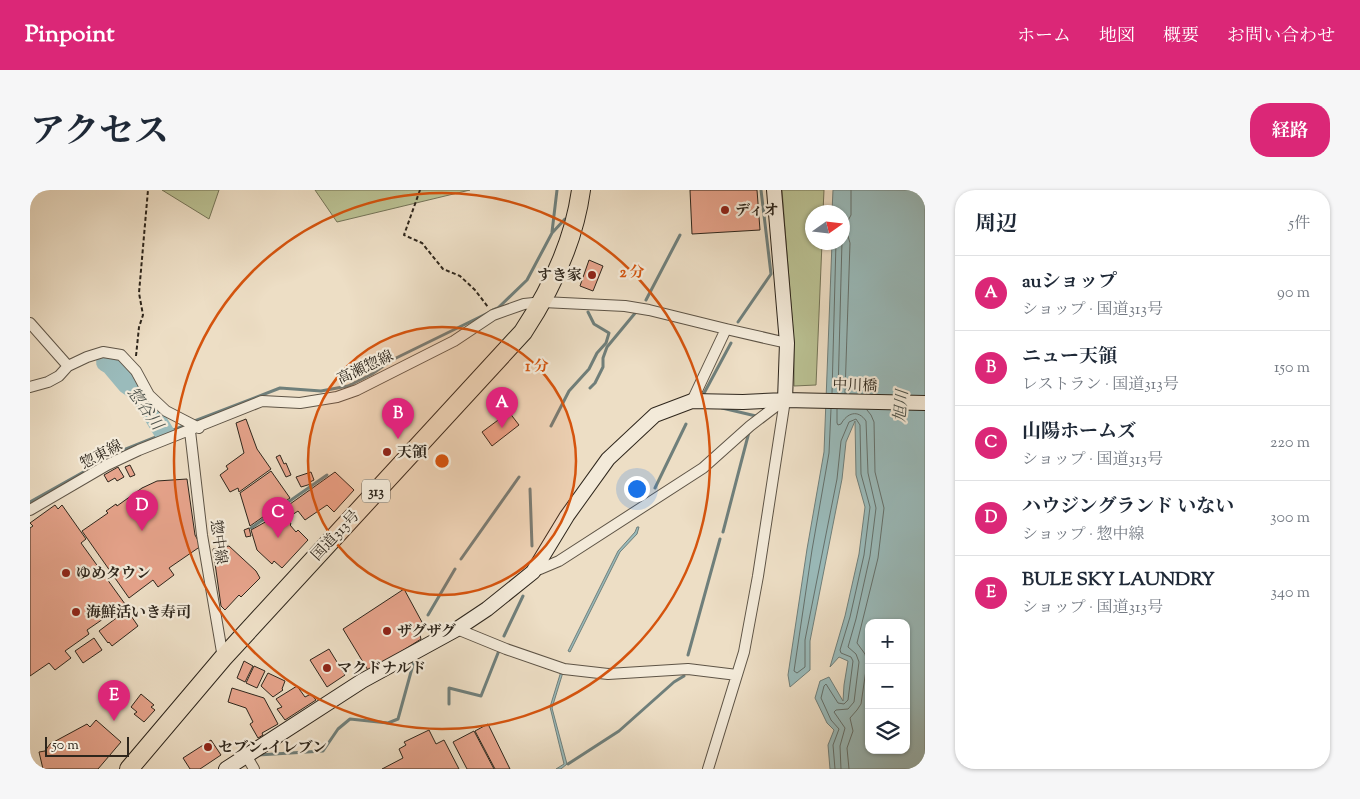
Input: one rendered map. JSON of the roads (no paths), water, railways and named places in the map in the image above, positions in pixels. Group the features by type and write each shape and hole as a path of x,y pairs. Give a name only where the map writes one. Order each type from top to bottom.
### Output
{"highway":[{"name":"国道313号","path":"129,769 222,658 523,332 543,302 569,245 581,190"}],"street":[{"path":"708,769 744,652 758,576 785,400 787,343 774,190"},
{"name":"高瀬惣線","path":"194,429 262,401 300,403 337,397 357,390 454,341 493,315 524,304 543,302 625,306 787,343"},
{"path":"30,323 68,366"},
{"path":"533,572 567,516 608,459 655,415 692,401 726,330"},
{"path":"30,386 48,382 59,376 68,366 87,357 103,352 121,355 136,371 149,395 166,411 194,429"},
{"path":"226,769 362,681 457,629 487,609 533,572 559,561 703,468 750,426 785,400"},
{"name":"中川橋","path":"692,401 743,402 785,400 925,403"},
{"name":"惣中線","path":"194,429 202,535 222,658"},
{"name":"惣東線","path":"30,510 139,450 194,429"},
{"path":"457,629 506,649 564,669 608,674 688,669 737,675"},
{"path":"246,756 254,769"}],"water":[{"name":"旭川","path":"833,190 925,190 925,769 830,769 828,745 834,730 827,723 815,698 820,681 829,677 843,701 848,661 839,657 830,667 845,616 859,554 865,507 856,475 855,421 846,442 842,479 810,641 810,670 790,687 788,675 824,452 832,250 850,250 850,205 832,205"},
{"path":"637,527 639,527 637,534 620,552 570,652 568,651 618,551 635,532"},
{"path":"562,668 564,669 552,708 567,764 561,769 556,769 564,764 550,707"}],"waterway":[{"path":"552,232 557,190"},
{"path":"738,322 771,274 761,190"},
{"path":"493,310 498,308 527,280 552,233 565,219"},
{"path":"646,300 680,235"},
{"path":"551,426 569,391 589,369 597,353 606,343 609,333 594,324 588,312"},
{"path":"590,388 595,383 603,367 603,358 607,347 636,312"},
{"path":"192,422 280,388 321,391 348,386 372,374 392,360 488,313"},
{"path":"702,397 731,343"},
{"name":"惣谷川","path":"106,362 111,365 127,384 140,393 165,434"},
{"path":"722,408 756,416"},
{"path":"655,488 686,424"},
{"path":"30,502 121,451 186,425"},
{"path":"723,532 749,432"},
{"path":"251,528 327,475"},
{"path":"461,559 519,477"},
{"path":"530,489 532,546"},
{"path":"688,655 720,539"},
{"path":"428,615 455,569"},
{"path":"504,636 523,596"},
{"path":"449,704 449,688 481,696 500,648"},
{"path":"258,755 323,751 338,729 350,719 388,723 398,719 414,661"},
{"path":"568,764 619,731 674,682 684,676"}],"place":[{"name":"ディオ","path":"725,210"},
{"name":"すき家","path":"592,275"},
{"name":"auショップ","path":"502,428"},
{"name":"ニュー天領","path":"398,439"},
{"name":"天領","path":"387,452"},
{"name":"ハウジングランド いない","path":"142,531"},
{"name":"山陽ホームズ","path":"278,538"},
{"name":"ゆめタウン","path":"66,573"},
{"name":"海鮮活いき寿司","path":"76,612"},
{"name":"ザグザグ","path":"387,631"},
{"name":"マクドナルド","path":"327,668"},
{"name":"BULE SKY LAUNDRY","path":"114,721"},
{"name":"セブン-イレブン","path":"208,747"}]}
